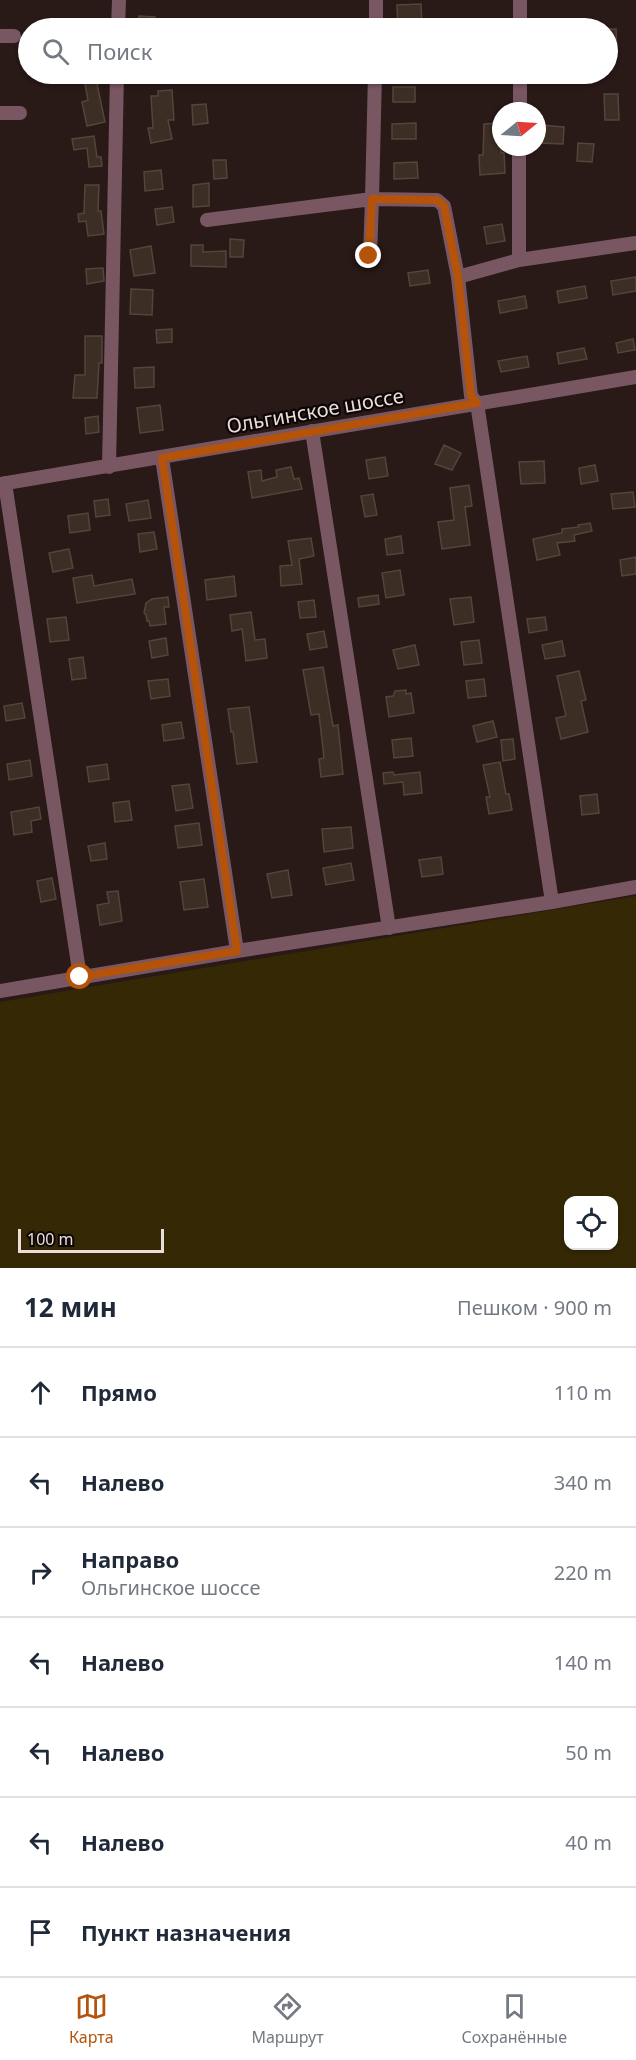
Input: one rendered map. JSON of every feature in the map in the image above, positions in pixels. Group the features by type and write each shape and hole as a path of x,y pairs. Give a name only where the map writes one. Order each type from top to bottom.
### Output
{"street":[{"path":"118,18 119,0"},
{"path":"376,0 376,18"},
{"path":"520,0 520,18"},
{"path":"109,467 117,84"},
{"path":"369,256 375,84"},
{"path":"519,102 520,84"},
{"path":"0,113 20,113"},
{"path":"519,156 519,260"},
{"path":"207,220 372,199 437,200 444,206 458,277 471,396 477,403 552,902"},
{"path":"458,277 519,260 636,243"},
{"name":"Ольгинское шоссе","path":"2,484 636,377"},
{"path":"312,431 388,928"},
{"path":"162,458 237,951"},
{"path":"2,484 80,977"},
{"path":"0,991 636,887"}],"shaded area":[{"path":"636,896 636,1268 0,1268 0,1002"}],"building":[{"path":"421,4 422,18 398,18 397,5"},
{"path":"139,16 155,17 155,18 139,18"},
{"path":"85,84 97,84 105,122 87,126 82,102 88,100"},
{"path":"393,87 415,87 415,102 393,102"},
{"path":"172,90 174,120 168,120 172,139 151,143 148,128 153,128 151,96 158,96 158,91"},
{"path":"604,94 618,94 619,120 605,120"},
{"path":"206,104 208,123 193,125 192,105"},
{"path":"416,123 416,139 392,139 392,124"},
{"path":"484,124 492,124 492,156 504,156 505,173 480,175 479,155 483,155"},
{"path":"546,126 564,127 563,144 546,143"},
{"path":"94,136 97,157 101,157 102,166 89,167 87,148 74,150 72,139"},
{"path":"578,143 594,144 592,162 577,161"},
{"path":"213,160 226,160 227,178 214,179"},
{"path":"417,162 418,178 394,179 394,163"},
{"path":"161,170 163,189 145,191 144,172"},
{"path":"209,183 209,206 193,207 193,185"},
{"path":"85,185 99,185 98,211 101,211 104,234 88,236 86,221 79,222 78,214 84,213"},
{"path":"172,207 174,222 157,225 155,209"},
{"path":"502,224 505,241 487,244 484,227"},
{"path":"230,239 244,240 243,257 230,257"},
{"path":"191,245 203,245 203,252 226,251 226,267 191,266"},
{"path":"151,246 155,273 134,276 130,250"},
{"path":"103,268 104,281 87,284 86,269"},
{"path":"428,270 430,283 410,286 408,273"},
{"path":"636,277 636,291 613,295 611,281"},
{"path":"585,286 587,298 559,303 557,291"},
{"path":"131,289 153,290 152,315 130,314"},
{"path":"525,296 527,308 500,313 498,301"},
{"path":"172,329 172,342 157,343 156,330"},
{"path":"85,336 102,336 102,363 99,363 97,398 73,398 75,375 85,375"},
{"path":"633,339 635,350 618,353 616,343"},
{"path":"584,348 587,359 559,364 557,353"},
{"path":"527,356 529,367 501,372 498,361"},
{"path":"154,367 154,387 135,388 134,368"},
{"path":"160,405 163,430 140,433 137,408"},
{"path":"98,416 99,432 86,434 85,418"},
{"path":"444,445 461,453 452,470 435,464"},
{"path":"385,457 388,476 369,479 366,460"},
{"path":"544,461 545,483 521,484 519,462"},
{"path":"595,465 598,481 581,484 579,468"},
{"path":"291,467 294,479 299,478 302,489 252,498 248,472 261,470 262,481 277,477 276,470"},
{"path":"469,485 472,506 465,507 470,545 442,549 438,522 454,520 450,488"},
{"path":"633,492 635,507 613,509 611,494"},
{"path":"373,494 377,515 365,517 361,496"},
{"path":"108,499 110,515 96,517 94,501"},
{"path":"148,500 151,518 129,521 126,504"},
{"path":"88,513 90,530 70,533 68,516"},
{"path":"590,523 592,531 574,535 575,541 557,543 560,555 537,560 533,539 562,533 562,529"},
{"path":"154,532 157,549 140,552 138,534"},
{"path":"401,536 403,553 387,555 385,539"},
{"path":"311,538 314,556 299,559 302,584 281,586 280,566 292,565 288,541"},
{"path":"69,549 73,568 53,572 49,553"},
{"path":"636,557 636,574 622,576 620,560"},
{"path":"400,570 404,595 386,598 382,573"},
{"path":"92,575 94,586 132,579 135,594 77,603 73,578"},
{"path":"234,576 236,596 207,600 205,580"},
{"path":"378,595 379,604 359,607 358,598"},
{"path":"168,597 169,607 164,607 166,624 150,626 144,613 146,603 152,599"},
{"path":"471,597 474,622 454,625 450,599"},
{"path":"314,600 316,617 300,618 298,602"},
{"path":"251,612 255,640 265,639 267,658 246,661 242,629 232,631 230,615"},
{"path":"66,617 69,640 50,642 47,619"},
{"path":"545,617 547,630 529,633 527,619"},
{"path":"324,631 327,647 310,650 307,634"},
{"path":"166,638 168,655 152,658 149,641"},
{"path":"479,640 482,663 464,665 461,642"},
{"path":"562,641 565,656 545,659 542,645"},
{"path":"415,645 419,665 398,669 393,650"},
{"path":"83,657 86,678 72,680 69,659"},
{"path":"323,667 333,726 338,725 343,774 321,777 319,759 324,758 319,714 311,715 303,670"},
{"path":"579,671 586,700 581,701 588,732 561,739 556,718 566,716 557,676"},
{"path":"168,679 170,696 151,699 148,681"},
{"path":"484,679 486,696 468,698 466,681"},
{"path":"406,690 406,694 411,693 414,713 389,717 386,697 393,696 395,691"},
{"path":"22,703 25,718 6,721 4,706"},
{"path":"249,707 257,762 237,764 228,709"},
{"path":"493,721 497,737 477,742 473,726"},
{"path":"181,722 184,738 164,741 162,725"},
{"path":"411,738 413,756 394,758 392,740"},
{"path":"513,739 515,759 503,761 501,740"},
{"path":"30,760 32,776 9,780 7,764"},
{"path":"500,762 506,794 509,794 512,810 489,814 486,797 490,797 483,765"},
{"path":"107,764 109,779 89,782 87,767"},
{"path":"393,772 394,775 420,772 422,793 404,795 403,782 384,784 383,773"},
{"path":"189,784 193,808 176,811 172,786"},
{"path":"597,794 599,813 582,815 580,796"},
{"path":"129,801 132,820 115,822 113,803"},
{"path":"39,807 41,819 31,821 32,832 14,835 11,812"},
{"path":"199,823 202,845 178,848 175,826"},
{"path":"351,827 353,848 324,852 322,829"},
{"path":"105,843 107,859 91,861 88,846"},
{"path":"441,857 443,874 422,877 419,860"},
{"path":"351,863 354,880 326,885 323,868"},
{"path":"288,870 292,895 272,898 267,874"},
{"path":"52,878 56,899 41,902 37,881"},
{"path":"204,879 208,907 184,910 180,882"},
{"path":"118,891 122,921 100,925 97,905 109,903 107,892"}],"route":[{"path":"80,977 237,951 162,458 477,403 471,396 458,277 444,206 437,200 372,199 369,256"}]}
